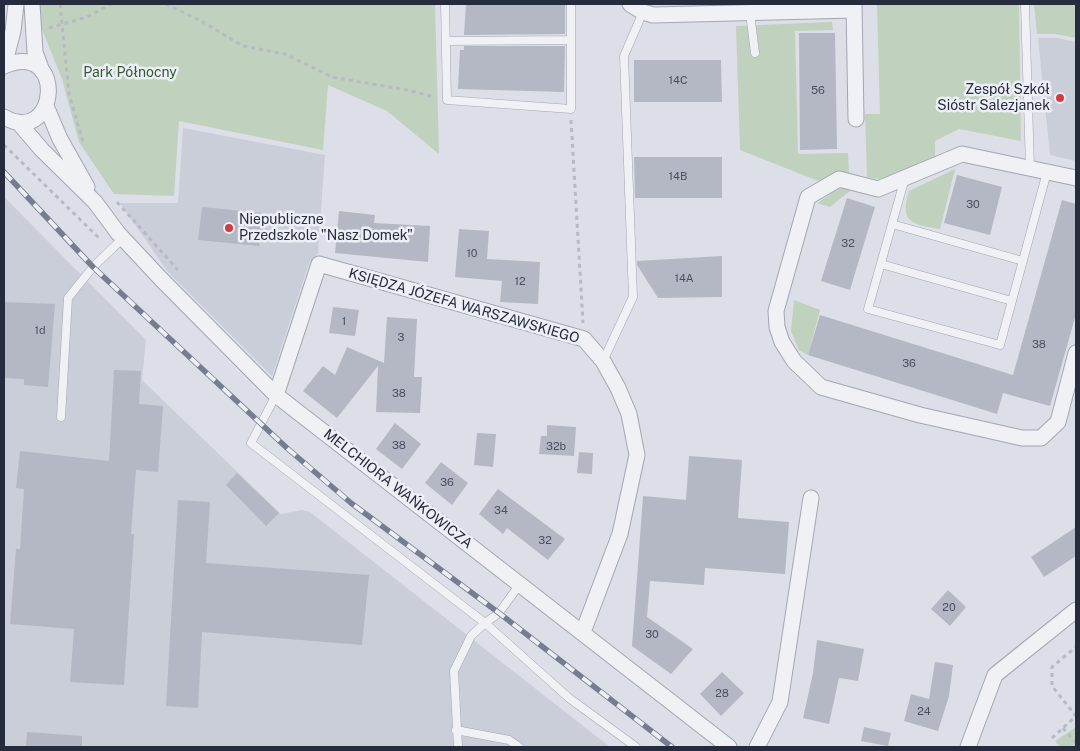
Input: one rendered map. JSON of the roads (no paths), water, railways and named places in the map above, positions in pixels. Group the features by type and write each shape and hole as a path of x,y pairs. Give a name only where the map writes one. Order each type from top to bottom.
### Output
{"street":[{"path":"4,66 13,31 16,4"},
{"path":"11,120 37,116 46,106 50,88 35,52 32,4"},
{"path":"635,7 653,15 750,13 854,7 856,118"},
{"path":"4,66 13,62 24,62 42,70"},
{"name":"MELCHIORA WAŃKOWICZA","path":"46,106 60,139 95,202"},
{"name":"MELCHIORA WAŃKOWICZA","path":"11,120 95,202 123,238 276,395 729,747"},
{"path":"1076,178 962,154 878,189 839,179 808,197 776,311 779,335 794,362 821,387 929,418 1022,438 1041,438 1058,422 1076,353"},
{"name":"KSIĘDZA JÓZEFA WARSZAWSKIEGO","path":"276,395 319,264 584,339 603,361 629,414 637,455 620,534 583,632"},
{"path":"757,747 780,702 811,498"},
{"path":"968,747 995,675 1076,610"}],"lane":[{"path":"445,4 447,100 571,109 571,4"},
{"path":"1025,4 1030,168"},
{"path":"603,361 633,297 624,56 635,7"},
{"path":"750,13 755,53"},
{"path":"446,41 571,40"},
{"path":"905,178 868,309 1000,345 1047,172"},
{"path":"892,224 1023,261"},
{"path":"61,417 68,298 93,267 123,238"},
{"path":"881,264 1012,301"},
{"path":"276,395 251,443 485,623 569,698 636,747"},
{"path":"458,747 454,671 471,636 499,613 520,583"},
{"path":"456,730 509,740 519,747"}],"railway":[{"path":"4,172 93,267 288,449 351,503 499,613 672,747"}],"place":[{"name":"Zespół Szkół Sióstr Salezjanek","path":"1060,98"},
{"name":"Niepubliczne Przedszkole \"Nasz Domek\"","path":"229,228"}],"park label":[{"name":"Park Północny","path":"130,73"}]}
